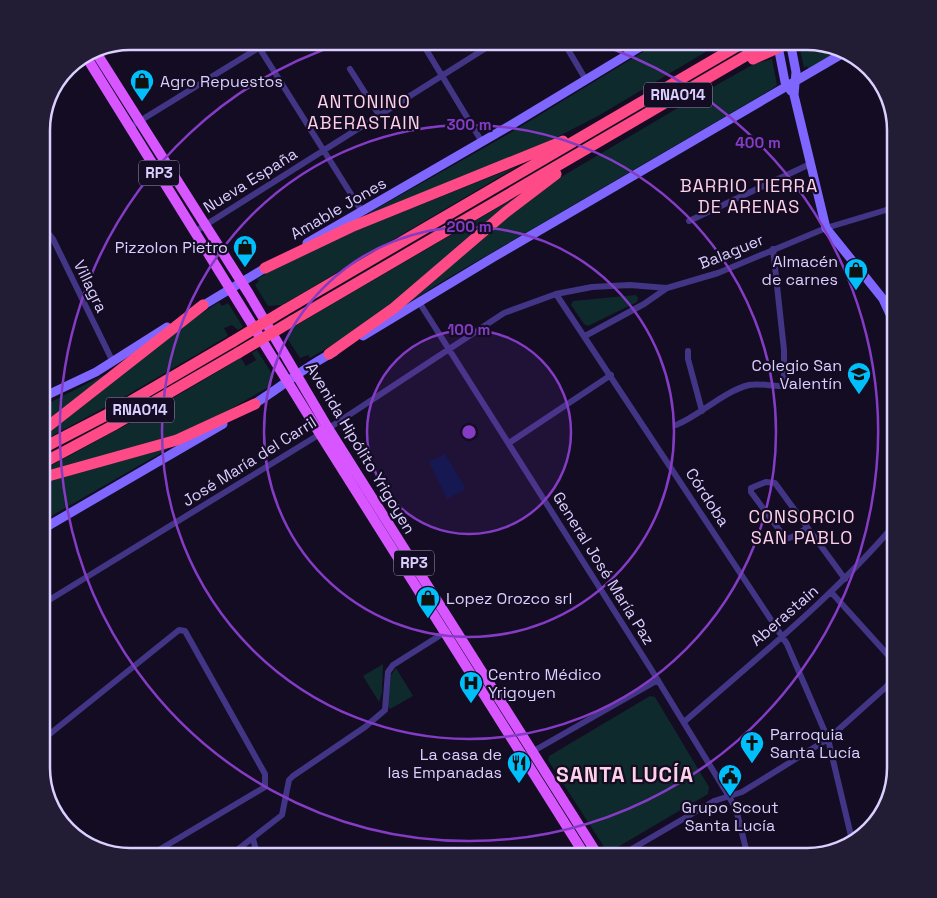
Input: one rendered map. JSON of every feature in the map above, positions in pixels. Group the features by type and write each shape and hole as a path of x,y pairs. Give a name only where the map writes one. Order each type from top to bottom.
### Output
{"highway":[{"path":"639,104 720,50"},
{"name":"RNA014","path":"50,444 114,411 731,50"},
{"path":"752,56 760,50"},
{"path":"752,56 768,50"},
{"name":"RNA014","path":"50,459 112,426 238,353 692,87 752,56"},
{"path":"265,268 350,226 515,162 613,119"},
{"path":"329,354 394,308 520,201 605,138"},
{"path":"50,425 203,305"},
{"path":"50,475 177,440 255,404"}],"main road":[{"name":"Avenida Hipólito Yrigoyen","path":"98,56 135,124 200,228 236,285 298,374 324,431"},
{"name":"Avenida Hipólito Yrigoyen","path":"89,61 135,124"},
{"name":"Avenida Hipólito Yrigoyen","path":"236,285 288,382 324,431 528,754 593,848"},
{"name":"Avenida Hipólito Yrigoyen","path":"528,754 581,848"}],"street":[{"path":"135,124 256,50"},
{"path":"260,50 361,210"},
{"path":"426,50 482,142"},
{"name":"Nueva España","path":"200,228 482,50"},
{"path":"568,50 586,80"},
{"name":"Amable Jones","path":"50,394 113,362 203,305 361,210 482,142 635,50"},
{"path":"780,50 792,84 826,228 883,299 887,308"},
{"path":"791,50 792,84"},
{"path":"50,525 255,404 329,354 838,56"},
{"path":"350,69 379,115"},
{"path":"689,221 810,164"},
{"name":"Balaguer","path":"585,336 644,304 667,288 718,273 826,228 887,210"},
{"name":"Villagra","path":"50,235 113,362"},
{"path":"676,425 689,420 702,410 750,385 780,386 784,383 784,350 772,249"},
{"name":"José María del Carril","path":"50,599 324,431 504,313 556,294 592,287 630,285 667,288"},
{"name":"Córdoba","path":"556,294 783,635 828,739 851,836"},
{"name":"General José María Paz","path":"419,302 658,680 728,795 736,809 746,848"},
{"path":"688,351 688,359 702,410"},
{"path":"509,443 610,375"},
{"path":"807,528 792,537 786,538 751,492 751,488 766,482 775,484 845,579"},
{"name":"Aberastain","path":"684,722 845,579 887,532"},
{"path":"831,592 887,654"},
{"path":"50,734 179,630 185,631 265,774 265,787 162,848"},
{"path":"240,848 282,815 289,780 293,776 365,727 385,710 388,672 392,665 450,630"},
{"path":"528,754 658,680"},
{"path":"633,848 714,800 742,792 828,739 887,684"},
{"path":"253,839 256,848"}],"green space":[{"path":"646,50 709,50 598,116 532,150 372,214 369,213 505,136"},
{"path":"800,50 833,55 808,69 807,66 804,68"},
{"path":"772,59 777,85 772,89 443,281 399,309 509,216 561,177 720,83 754,64"},
{"path":"518,166 282,305 268,306 255,285 259,281 257,279 307,250"},
{"path":"528,190 450,258 396,301 340,340 310,358 308,355 300,358 287,338 295,326"},
{"path":"636,295 638,298 637,302 588,326 584,324 571,305 573,301"},
{"path":"219,302 222,306 228,303 243,327 238,330 232,325 224,328 228,336 124,397 50,437 50,428 181,327"},
{"path":"257,350 274,377 270,381 272,385 194,430 50,471 50,466 141,417 241,358 246,366 256,360 252,353"},
{"path":"104,375 105,378 50,419 50,402"},
{"path":"167,448 168,449 50,517 50,480"},
{"path":"383,664 382,692 379,702 363,676"},
{"path":"396,668 413,696 390,709 387,706 391,675"},
{"path":"650,696 655,697 709,787 708,794 616,848 605,848 548,760 549,756"}],"shaded area":[{"path":"445,454 466,489 447,499 429,462"}],"place":[{"name":"Agro Repuestos","path":"142,102"},
{"name":"Pizzolon Pietro","path":"245,268"},
{"name":"Almacén de carnes","path":"856,291"},
{"name":"Colegio San Valentín","path":"859,395"},
{"name":"Lopez Orozco srl","path":"428,619"},
{"name":"Centro Médico Yrigoyen","path":"471,704"},
{"name":"Parroquia Santa Lucía","path":"752,764"},
{"name":"La casa de las Empanadas","path":"519,784"},
{"name":"Grupo Scout Santa Lucía","path":"730,797"}],"district":[{"name":"ANTONINO ABERASTAIN","path":"364,112"},
{"name":"BARRIO TIERRA DE ARENAS","path":"749,196"},
{"name":"CONSORCIO SAN PABLO","path":"802,527"},
{"name":"SANTA LUCÍA","path":"625,775"}]}
